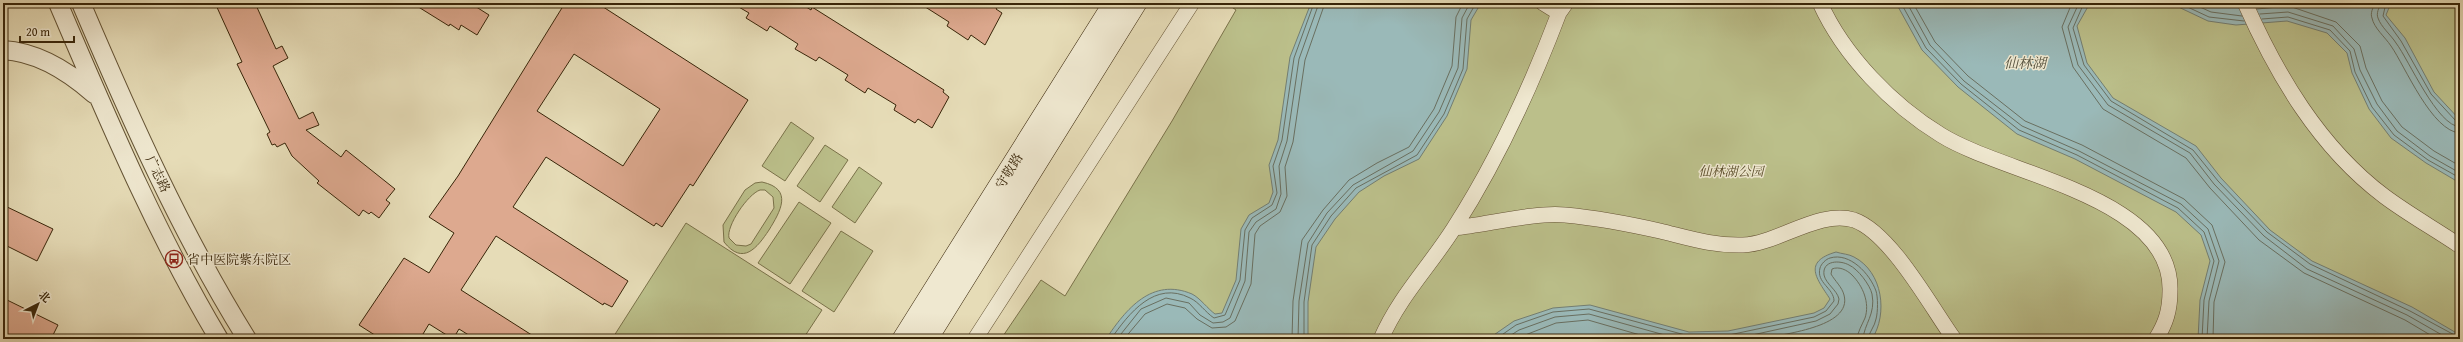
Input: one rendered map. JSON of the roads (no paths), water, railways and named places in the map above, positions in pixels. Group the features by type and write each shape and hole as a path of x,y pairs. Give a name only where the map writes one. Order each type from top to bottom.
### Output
{"main road":[{"name":"守敬路","path":"903,339 1114,3"},
{"name":"守敬路","path":"927,339 1136,3"}],"street":[{"name":"广志路","path":"58,3 98,97 174,260 219,339"},
{"name":"广志路","path":"81,3 131,117 205,266 247,339"},
{"path":"975,339 1192,3"},
{"path":"1381,339 1387,324 1415,279 1454,228 1522,102 1562,8 1543,3"},
{"path":"1820,3 1830,25 1857,59 1887,93 1922,122 1942,136 1977,152 2101,202 2129,218 2150,236 2165,261 2170,282 2166,324 2156,339"},
{"path":"2245,3 2258,34 2278,73 2303,110 2345,161 2383,196 2460,246"},
{"path":"3,50 18,51 43,59 75,77 98,97"},
{"path":"1454,228 1563,214 1607,220 1702,243 1728,246 1747,245 1826,220 1853,220 1867,227 1882,239 1901,262 1954,339"}],"water":[{"path":"1311,3 1481,3 1471,20 1467,69 1447,116 1419,159 1384,176 1359,192 1335,219 1316,247 1308,302 1308,339 1106,339 1131,307 1152,293 1164,290 1178,290 1192,294 1215,314 1222,313 1236,280 1241,229 1249,215 1269,203 1273,192 1269,165 1278,140 1290,57"},
{"name":"仙林湖","path":"1896,3 2090,3 2077,26 2087,63 2113,98 2196,146 2221,178 2270,230 2312,261 2412,307 2460,335 2460,339 2198,339 2200,300 2210,261 2201,235 2176,212 2075,159 2017,134 1958,87 1922,50"},
{"path":"2170,3 2391,3 2386,15 2405,38 2434,92 2460,120 2460,183 2426,163 2391,138 2369,109 2352,73 2347,53 2327,33 2287,21 2236,25 2208,21"},
{"path":"1836,252 1852,256 1864,264 1877,283 1880,294 1880,318 1872,339 1488,339 1514,321 1553,308 1590,305 1689,332 1728,331 1814,313 1824,308 1830,299 1817,278 1815,272 1816,266 1825,256"}],"place":[{"name":"省中医院紫东院区","path":"174,259"}],"park label":[{"name":"仙林湖公园","path":"1731,171"}]}
